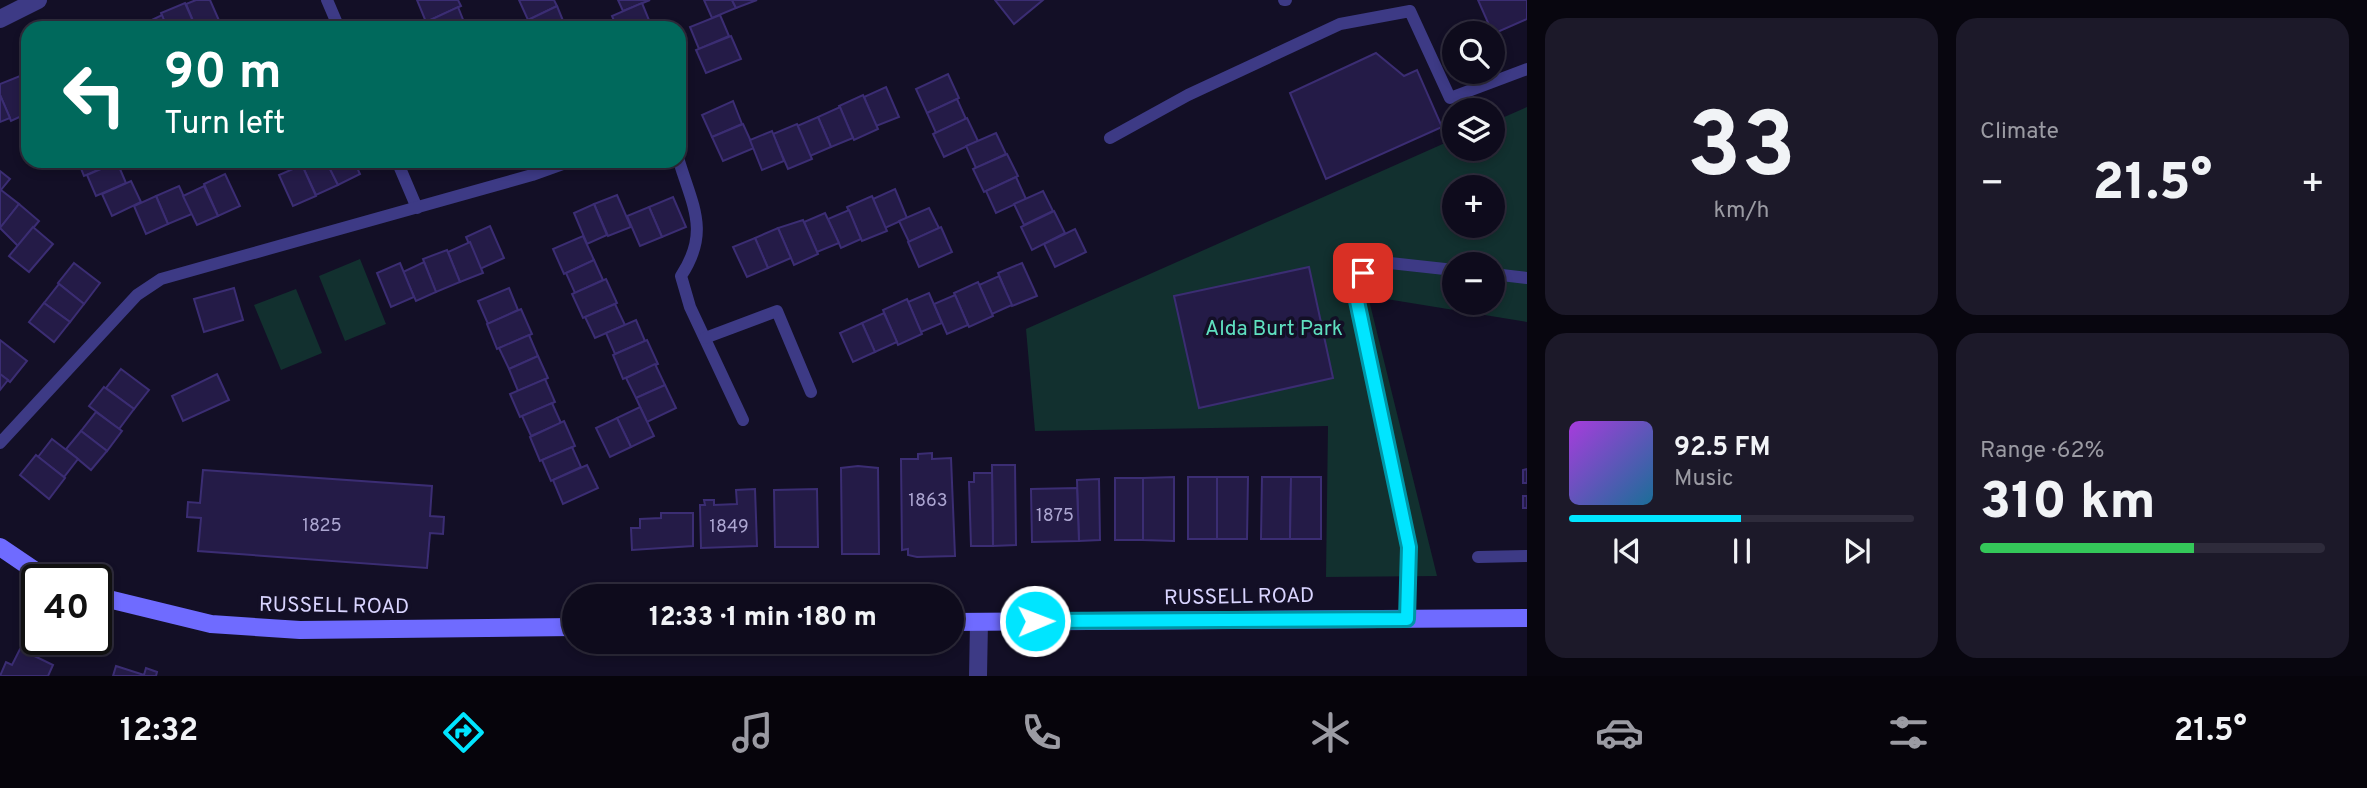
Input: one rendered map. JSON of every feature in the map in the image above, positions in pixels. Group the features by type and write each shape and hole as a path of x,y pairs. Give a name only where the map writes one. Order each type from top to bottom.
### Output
{"street":[{"path":"0,19 38,0"},
{"path":"0,547 25,564"},
{"name":"RUSSELL ROAD","path":"112,600 223,625 300,630 562,627"},
{"name":"RUSSELL ROAD","path":"964,622 1527,618"},
{"path":"978,676 979,622"}],"lane":[{"path":"327,0 336,21"},
{"path":"1110,138 1188,95 1340,24 1410,11 1450,97 1527,69"},
{"path":"400,168 417,208"},
{"path":"0,443 137,295 161,279 532,176 552,168"},
{"path":"680,168 698,224 695,254 681,276 705,338 743,420"},
{"path":"1407,619 1409,547 1357,301 1363,273 1390,263 1442,269"},
{"path":"1505,275 1527,278"},
{"path":"705,338 777,311 811,392"},
{"path":"1478,557 1527,556"}],"green space":[{"name":"Alda Burt Park","path":"1527,107 1527,322 1484,315 1505,315 1505,252 1442,252 1442,308 1368,296 1437,576 1326,577 1328,426 1035,431 1026,329 1442,144 1442,161 1505,161 1505,117"},
{"path":"360,259 386,324 345,341 319,276"},
{"path":"296,289 322,353 281,370 254,305"}],"building":[{"path":"196,0 210,0 219,21 193,21 186,4"},
{"path":"417,0 458,0 461,6 426,21"},
{"path":"519,0 554,0 557,6 528,20"},
{"path":"618,0 650,0 623,11"},
{"path":"704,0 732,0 736,8 712,18"},
{"path":"732,0 757,0 736,8"},
{"path":"995,0 1043,0 1014,24"},
{"path":"1478,0 1527,0 1527,19 1505,29 1505,21 1487,21"},
{"path":"185,3 193,21 164,21 161,13"},
{"path":"642,3 649,21 614,21 612,16"},
{"path":"557,6 563,21 528,21"},
{"path":"458,7 464,21 428,21"},
{"path":"162,15 164,21 149,21"},
{"path":"720,15 729,36 699,49 690,27"},
{"path":"731,36 741,59 706,73 696,50"},
{"path":"1376,53 1404,76 1417,70 1442,127 1326,179 1290,93"},
{"path":"948,74 959,98 927,113 916,89"},
{"path":"20,76 21,78 21,116 11,121 0,95 0,84"},
{"path":"886,87 899,117 876,126 864,97"},
{"path":"0,95 10,118 0,122"},
{"path":"863,95 878,129 854,140 839,106"},
{"path":"957,99 966,119 936,133 927,113"},
{"path":"733,101 742,124 712,137 702,115"},
{"path":"840,107 853,138 831,147 818,117"},
{"path":"818,117 831,147 810,156 797,126"},
{"path":"967,118 978,141 944,157 933,134"},
{"path":"743,124 754,148 723,161 712,137"},
{"path":"797,124 812,159 788,169 773,134"},
{"path":"772,131 784,161 762,170 750,140"},
{"path":"996,133 1006,154 976,168 966,146"},
{"path":"1007,154 1018,176 984,192 973,169"},
{"path":"81,168 103,168 84,176"},
{"path":"103,168 120,168 126,183 96,196 87,175"},
{"path":"295,168 303,168 316,196 293,206 279,175"},
{"path":"303,168 330,168 338,185 316,195"},
{"path":"330,168 357,168 360,174 338,185"},
{"path":"0,171 10,179 0,191"},
{"path":"225,174 240,206 218,216 204,184"},
{"path":"1016,177 1026,199 996,213 986,191"},
{"path":"131,181 141,202 112,216 102,194"},
{"path":"179,186 192,214 168,224 156,196"},
{"path":"204,186 218,216 197,225 183,196"},
{"path":"895,189 907,218 885,228 873,199"},
{"path":"0,191 19,204 0,228"},
{"path":"1043,191 1053,211 1024,225 1014,204"},
{"path":"617,195 631,227 608,236 594,204"},
{"path":"156,196 168,224 146,234 134,206"},
{"path":"872,196 887,231 862,241 847,207"},
{"path":"673,197 686,227 662,237 649,207"},
{"path":"19,204 39,221 18,246 0,228"},
{"path":"594,204 607,235 587,244 574,213"},
{"path":"649,207 662,237 640,246 627,216"},
{"path":"929,208 939,228 909,242 899,221"},
{"path":"849,210 861,239 841,248 828,219"},
{"path":"1054,211 1065,233 1032,250 1021,227"},
{"path":"825,213 839,243 817,252 804,222"},
{"path":"803,220 818,254 794,265 778,228"},
{"path":"490,226 504,258 480,269 466,237"},
{"path":"33,227 53,244 29,272 9,256"},
{"path":"941,227 952,252 919,267 908,242"},
{"path":"778,228 791,258 768,268 755,238"},
{"path":"1075,229 1086,252 1055,267 1044,244"},
{"path":"583,236 594,260 564,274 553,249"},
{"path":"755,238 768,268 747,277 733,247"},
{"path":"470,242 483,273 460,282 448,252"},
{"path":"447,250 460,282 436,292 423,259"},
{"path":"594,260 603,280 575,293 566,273"},
{"path":"424,262 436,292 416,301 403,272"},
{"path":"74,263 100,283 84,304 58,283"},
{"path":"400,263 414,297 391,307 377,273"},
{"path":"1022,263 1037,296 1012,306 998,273"},
{"path":"1309,267 1333,378 1199,408 1174,296"},
{"path":"999,276 1012,305 992,314 979,285"},
{"path":"606,279 617,303 583,318 572,294"},
{"path":"978,282 993,316 969,327 954,293"},
{"path":"59,284 84,304 70,322 44,303"},
{"path":"234,288 243,320 204,332 194,299"},
{"path":"509,288 518,310 488,324 478,301"},
{"path":"929,293 942,323 921,332 908,302"},
{"path":"955,295 968,325 947,334 934,304"},
{"path":"907,299 922,334 898,345 883,310"},
{"path":"44,303 70,322 54,342 29,322"},
{"path":"615,304 625,325 595,338 585,317"},
{"path":"521,309 532,334 497,349 487,324"},
{"path":"884,313 897,342 875,352 862,323"},
{"path":"636,320 645,341 615,354 606,333"},
{"path":"862,323 875,352 853,362 840,333"},
{"path":"529,335 538,356 509,369 499,348"},
{"path":"0,340 27,361 10,382 0,374"},
{"path":"647,340 658,364 623,379 613,355"},
{"path":"538,356 548,378 518,391 509,369"},
{"path":"655,364 665,385 636,398 626,378"},
{"path":"121,369 149,390 134,409 106,388"},
{"path":"0,374 8,380 0,390"},
{"path":"217,374 229,400 183,421 172,396"},
{"path":"545,379 555,402 520,417 510,394"},
{"path":"665,385 676,408 647,422 636,398"},
{"path":"104,387 134,409 119,429 89,406"},
{"path":"552,403 561,423 531,436 522,416"},
{"path":"640,407 654,436 631,447 617,418"},
{"path":"96,412 122,431 107,451 81,431"},
{"path":"617,418 631,447 610,457 596,428"},
{"path":"564,421 575,446 540,461 530,437"},
{"path":"81,431 107,451 91,470 66,449"},
{"path":"52,439 78,459 64,477 38,457"},
{"path":"572,447 581,467 551,481 542,460"},
{"path":"932,453 932,459 951,458 955,556 917,557 908,555 908,549 902,550 901,459 918,459 918,454"},
{"path":"36,455 65,478 49,499 20,475"},
{"path":"587,465 598,488 563,504 553,480"},
{"path":"992,465 1015,465 1016,545 993,546"},
{"path":"841,468 878,468 879,554 842,554"},
{"path":"1527,469 1527,483 1523,483 1523,470"},
{"path":"203,470 432,486 430,516 444,517 443,534 430,533 427,568 198,551 201,518 187,517 188,502 200,503"},
{"path":"974,473 992,473 993,546 971,546 969,482 974,482"},
{"path":"1174,477 1174,541 1143,540 1143,478"},
{"path":"1188,477 1217,477 1217,539 1188,539"},
{"path":"1217,477 1248,477 1247,539 1217,539"},
{"path":"1262,477 1291,477 1290,539 1261,539"},
{"path":"1291,477 1321,477 1321,539 1290,539"},
{"path":"1115,478 1143,478 1143,540 1115,540"},
{"path":"1099,479 1100,540 1079,541 1077,480"},
{"path":"1077,488 1079,541 1032,542 1031,489"},
{"path":"755,489 757,546 701,548 700,505 705,505 704,500 714,500 714,505 737,504 736,490"},
{"path":"817,489 818,547 775,547 774,490"},
{"path":"1523,496 1527,496 1527,508 1523,508"},
{"path":"661,513 693,513 693,546 632,550 631,528 640,528 640,519 661,518"},
{"path":"20,649 21,655 32,655 53,665 48,676 0,676 6,662 12,665"},
{"path":"116,666 144,675 146,668 157,672 156,676 113,676"}],"route":[{"path":"1035,621 1407,619 1409,547 1357,301 1363,273"}]}
